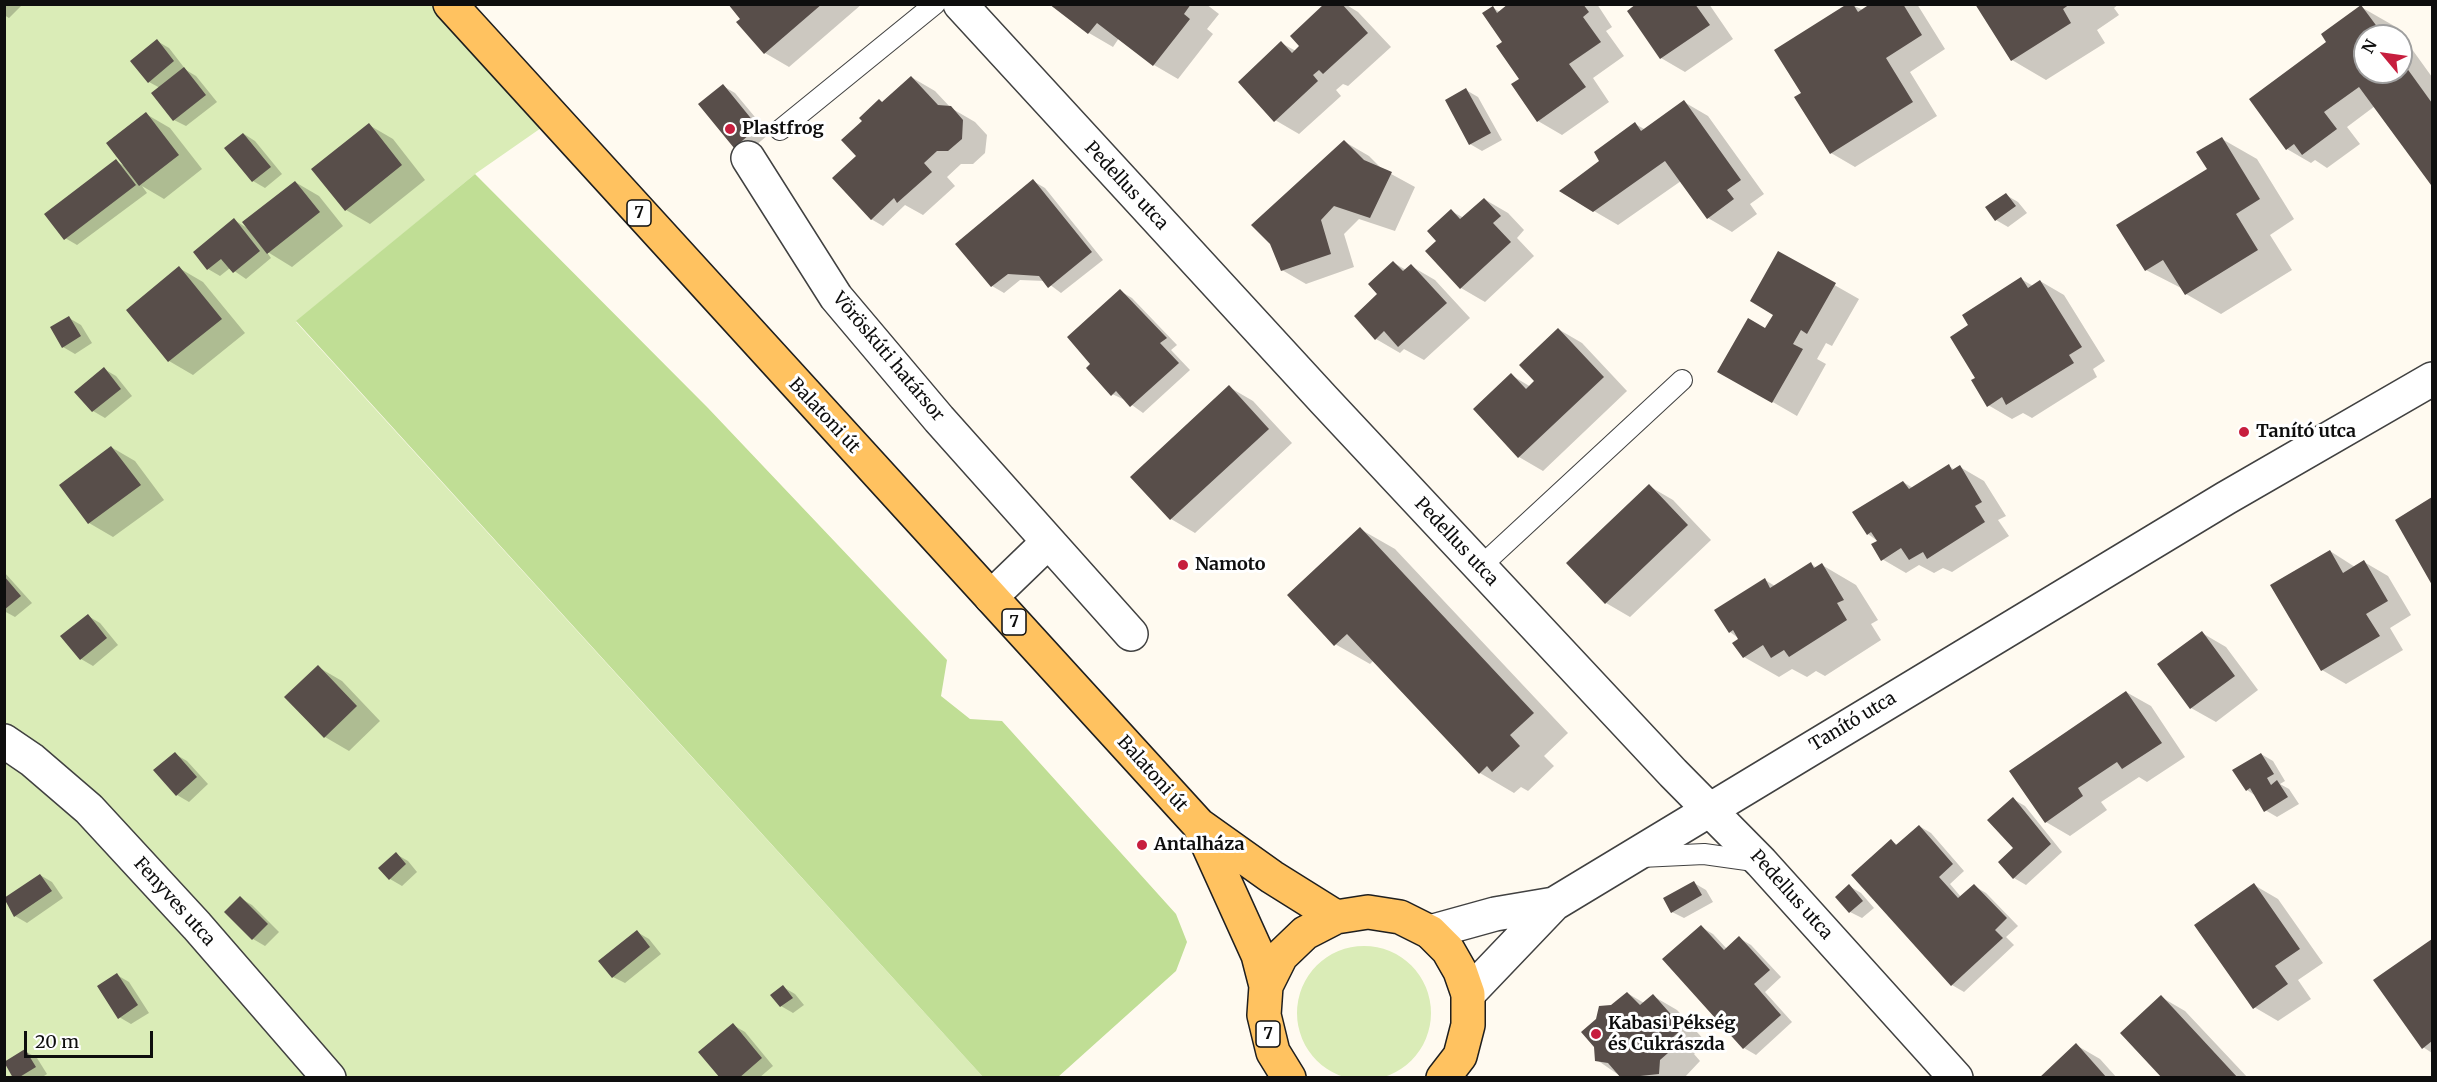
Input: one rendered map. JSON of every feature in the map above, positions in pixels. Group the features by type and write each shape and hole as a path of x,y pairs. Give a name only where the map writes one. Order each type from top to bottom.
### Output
{"main road":[{"name":"Balatoni út","path":"450,4 1199,825 1272,877 1336,917"},
{"name":"Balatoni út","path":"1199,825 1258,955 1266,986 1264,1015 1273,1052 1289,1077"},
{"name":"Balatoni út","path":"1266,986 1281,956 1305,933 1336,917 1368,912 1400,917 1430,932 1448,950 1460,971 1468,994 1468,1025 1456,1070"}],"street":[{"name":"Pedellus utca","path":"960,4 1480,567 1708,809 1761,862 1956,1077"},
{"name":"Vöröskúti határsor","path":"748,158 836,297 1048,542 1131,634"},
{"name":"Tanító utca","path":"1468,994 1554,904 2216,504 2433,379"},
{"path":"991,597 1048,542"},
{"name":"Fenyves utca","path":"4,741 32,760 89,809 197,926 329,1077"},
{"name":"Tanító utca","path":"1430,932 1495,914 1554,904"}],"lane":[{"path":"780,130 935,4"},
{"path":"1480,567 1682,380"},
{"path":"1629,857 1704,854 1761,862"}],"green space":[{"path":"5,5 450,5 554,119 475,174 296,322 983,1077 5,1078"},
{"path":"475,174 708,408 947,660 941,696 970,719 1002,721 1176,914 1187,942 1176,971 1058,1077 983,1077 296,321"},
{"path":"1364,946 1390,951 1412,965 1426,987 1431,1013 1426,1039 1412,1061 1390,1075 1364,1080 1338,1075 1316,1061 1302,1039 1297,1013 1302,987 1316,965 1338,951"}],"building":[{"path":"728,4 822,4 764,54 736,22 740,19"},
{"path":"1049,4 1191,4 1184,14 1190,19 1153,66 1097,23 1088,34"},
{"path":"1324,4 1342,4 1368,33 1323,74 1319,70 1313,75 1318,81 1274,122 1238,82 1281,41 1292,53 1299,46 1290,36"},
{"path":"1508,4 1583,4 1589,12 1583,17 1601,42 1569,64 1586,87 1537,122 1511,84 1519,79 1496,46 1502,42 1482,13 1493,6 1497,13"},
{"path":"1636,4 1695,4 1710,25 1660,59 1627,11"},
{"path":"1847,4 1853,4 1858,12 1870,4 1903,4 1922,35 1886,58 1913,102 1830,154 1794,97 1801,93 1774,50"},
{"path":"1975,4 2070,4 2063,9 2071,23 2011,61"},
{"path":"2361,5 2375,24 2353,24 2353,84 2413,84 2413,77 2432,103 2431,185 2359,87 2324,112 2337,129 2302,155 2294,144 2286,150 2249,99 2326,42 2321,34"},
{"path":"157,39 174,61 148,83 130,61"},
{"path":"184,67 206,95 173,121 151,93"},
{"path":"911,76 938,105 951,106 963,120 962,139 948,151 937,151 924,163 932,172 897,203 894,198 871,220 832,178 856,156 841,140 862,121 859,118 879,99 882,102"},
{"path":"723,84 758,127 734,148 698,104"},
{"path":"1466,88 1491,133 1469,145 1445,100"},
{"path":"1684,100 1741,180 1727,190 1734,199 1707,219 1665,161 1593,212 1559,191 1599,161 1594,152 1635,122 1641,131"},
{"path":"146,112 179,155 139,186 106,143"},
{"path":"369,123 402,165 345,211 311,169"},
{"path":"243,133 271,167 252,182 224,148"},
{"path":"2222,137 2260,199 2236,214 2258,250 2185,295 2163,260 2145,271 2116,225 2207,169 2196,152"},
{"path":"1344,140 1364,160 1392,172 1370,218 1334,206 1321,220 1331,254 1281,271 1270,244 1251,225"},
{"path":"116,159 136,185 64,240 44,214"},
{"path":"1033,179 1092,252 1048,288 1039,276 1008,274 991,287 955,244"},
{"path":"295,181 320,212 267,254 242,222"},
{"path":"2006,193 2016,206 1995,221 1985,207"},
{"path":"1484,198 1501,216 1493,223 1511,242 1460,289 1425,251 1436,241 1427,231 1451,209 1460,219"},
{"path":"234,218 260,251 233,273 221,259 207,270 193,252"},
{"path":"1778,251 1836,283 1807,334 1801,330 1793,344 1803,349 1772,403 1717,372 1748,318 1765,328 1773,315 1750,301"},
{"path":"1393,261 1403,271 1411,264 1447,303 1398,347 1384,331 1375,340 1354,316 1377,294 1368,284"},
{"path":"179,266 222,319 168,362 126,310"},
{"path":"2021,277 2028,288 2040,280 2082,347 2069,355 2074,363 2006,405 2002,397 1987,407 1971,380 1975,378 1950,337 1968,325 1962,315"},
{"path":"1120,289 1167,338 1160,343 1179,363 1130,407 1116,391 1111,396 1086,368 1090,364 1067,337"},
{"path":"69,316 81,336 62,348 50,327"},
{"path":"1558,328 1604,377 1518,458 1473,409 1511,373 1526,389 1534,381 1519,365"},
{"path":"104,367 121,389 92,412 74,392"},
{"path":"1229,385 1269,429 1170,520 1130,477"},
{"path":"111,446 141,485 88,524 59,485"},
{"path":"1949,464 1952,470 1960,465 1982,502 1975,506 1985,522 1927,559 1923,552 1909,560 1901,548 1881,561 1871,544 1877,541 1871,532 1867,535 1852,512 1903,481 1909,489"},
{"path":"1649,484 1688,525 1605,604 1566,563"},
{"path":"2432,497 2432,585 2395,520"},
{"path":"1360,527 1534,713 1510,735 1520,746 1492,772 1487,766 1479,774 1347,634 1334,646 1287,595"},
{"path":"2330,550 2343,573 2364,560 2388,601 2366,614 2380,636 2321,671 2270,585"},
{"path":"1811,562 1814,568 1822,563 1844,600 1837,603 1847,620 1789,657 1784,650 1771,658 1763,645 1743,658 1732,643 1738,639 1733,630 1729,633 1714,610 1765,578 1770,588"},
{"path":"4,576 21,596 4,610"},
{"path":"88,614 107,638 80,660 60,636"},
{"path":"2202,631 2235,676 2190,709 2157,664"},
{"path":"318,665 357,706 324,738 284,697"},
{"path":"2126,691 2162,743 2122,769 2117,762 2078,788 2083,796 2045,823 2009,771"},
{"path":"175,752 197,777 176,796 153,770"},
{"path":"2261,753 2274,774 2267,778 2271,785 2277,780 2288,797 2264,812 2250,788 2246,791 2232,770"},
{"path":"2013,797 2051,844 2013,879 1998,862 2013,848 1987,820"},
{"path":"1919,825 1953,864 1939,877 1958,898 1974,884 2007,918 1995,930 2003,938 1951,986 1851,875 1891,839 1896,845"},
{"path":"396,852 406,864 389,880 378,868"},
{"path":"40,874 52,891 14,917 4,898"},
{"path":"1694,881 1702,895 1671,913 1663,898"},
{"path":"2254,883 2300,949 2275,966 2288,984 2253,1009 2194,925"},
{"path":"1849,884 1863,901 1849,913 1835,897"},
{"path":"240,896 268,924 252,940 224,912"},
{"path":"1701,925 1724,950 1739,936 1770,970 1754,984 1781,1015 1743,1049 1662,959"},
{"path":"637,930 650,947 612,978 598,961"},
{"path":"2432,939 2432,1041 2422,1049 2373,980"},
{"path":"117,973 138,1005 118,1019 97,986"},
{"path":"783,985 793,998 780,1007 770,995"},
{"path":"1627,992 1640,1005 1653,994 1683,1028 1671,1039 1676,1046 1660,1060 1659,1074 1621,1078 1608,1063 1595,1061 1594,1047 1581,1032 1596,1019 1599,1006 1611,1005"},
{"path":"2161,995 2238,1078 2162,1078 2120,1033"},
{"path":"733,1023 762,1058 739,1078 720,1078 698,1052"},
{"path":"2076,1043 2107,1078 2039,1078"},
{"path":"25,1049 36,1067 18,1078 13,1078 4,1062"}],"place":[{"name":"Plastfrog","path":"730,129"},
{"name":"Tanító utca","path":"2244,432"},
{"name":"Namoto","path":"1183,565"},
{"name":"Antalháza","path":"1142,845"},
{"name":"Kabasi Pékség és Cukrászda","path":"1596,1034"}]}
